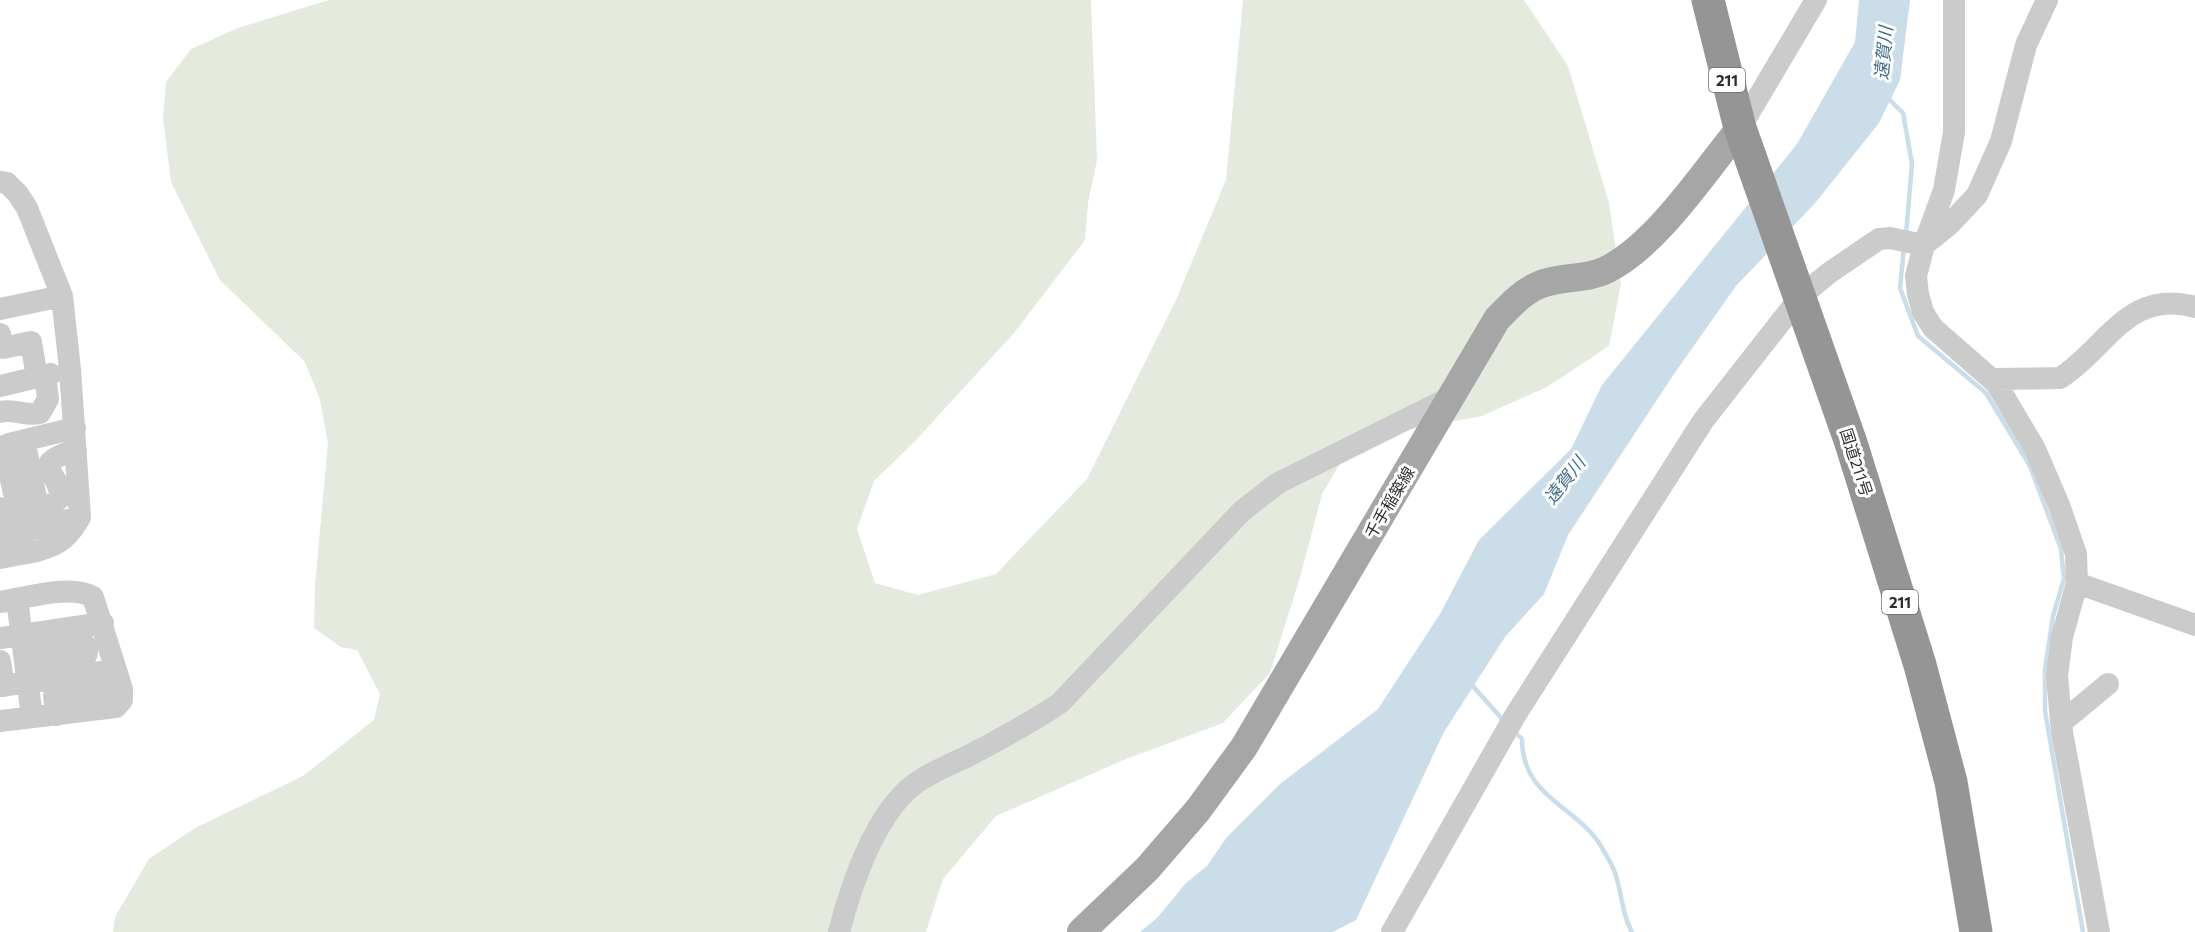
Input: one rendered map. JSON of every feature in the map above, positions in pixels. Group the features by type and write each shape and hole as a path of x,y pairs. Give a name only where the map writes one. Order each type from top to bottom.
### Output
{"highway":[{"name":"国道211号","path":"1708,0 1740,128 1851,443 1920,665 1951,782 1976,932"}],"main road":[{"name":"千手稲築線","path":"1081,932 1147,869 1198,810 1244,747 1497,319 1518,298 1540,284 1605,271 1635,251 1662,224 1740,128"}],"street":[{"path":"1740,128 1816,0"},
{"path":"1954,0 1954,132 1944,190 1924,245 1916,276 1923,312 1934,328 1992,379 2035,449 2060,505 2076,554 2077,583 2062,637 2057,676 2061,723 2098,932"},
{"path":"1924,245 1949,225 1977,195 2001,141 2026,45 2047,0"},
{"path":"0,182 7,183 27,208 62,296 76,439 80,517 71,534 56,545 0,558"},
{"path":"1392,932 1516,714 1650,501 1798,288 1829,273 1879,239 1890,238 1924,245"},
{"path":"0,309 62,296"},
{"path":"1992,379 2060,378 2112,329 2130,317 2166,303 2195,307"},
{"path":"0,334 3,348 31,342 48,399 40,413 32,415 0,412"},
{"path":"0,386 70,369"},
{"path":"839,932 849,893 868,849 888,813 911,786 1029,725 1060,703 1242,511 1278,483 1451,397"},
{"path":"22,527 9,444 76,439"},
{"path":"22,527 60,498 60,486 49,472 49,466 76,439"},
{"path":"0,508 22,527"},
{"path":"22,527 80,517"},
{"path":"2077,583 2195,625"},
{"path":"84,592 93,597 102,623 98,647 78,663 68,659 65,652 64,660 55,666 33,658 10,637 8,600 84,592"},
{"path":"10,637 102,623"},
{"path":"0,721 116,707 122,700 119,678 98,647"},
{"path":"32,717 27,682 33,658"},
{"path":"0,661 2,686 27,682 119,678"},
{"path":"2061,723 2109,684"}],"shaded area":[{"path":"329,0 1091,0 1097,160 1088,203 1085,240 1014,333 915,441 874,481 857,529 875,583 918,595 996,574 1087,479 1176,300 1226,180 1243,0 1524,0 1568,66 1609,203 1621,284 1609,346 1547,387 1482,416 1392,433 1344,457 1322,494 1301,574 1270,673 1223,723 1126,759 996,816 943,879 926,932 113,932 115,917 149,859 195,828 303,776 374,720 380,694 357,650 341,647 314,628 315,585 328,443 320,400 305,362 220,280 171,182 163,118 166,82 191,49 238,28"}],"water":[{"name":"遠賀川","path":"1859,0 1910,0 1900,80 1879,123 1816,202 1736,286 1674,374 1568,535 1544,594 1505,637 1444,732 1356,920 1333,932 1140,932 1157,918 1186,883 1207,866 1227,837 1280,784 1378,709 1440,614 1479,540 1571,449 1602,385 1797,144 1855,42"}],"waterway":[{"path":"1886,96 1903,113 1912,164 1906,235"},
{"path":"1904,247 1900,288 1918,336 1986,393 2030,466 2061,549 2064,579 2053,616 2045,670 2045,711 2083,932"},
{"path":"1470,683 1505,722"},
{"path":"1515,732 1522,739 1524,759 1531,775 1552,800 1591,832 1601,846 1614,870 1628,925 1632,932"}]}
